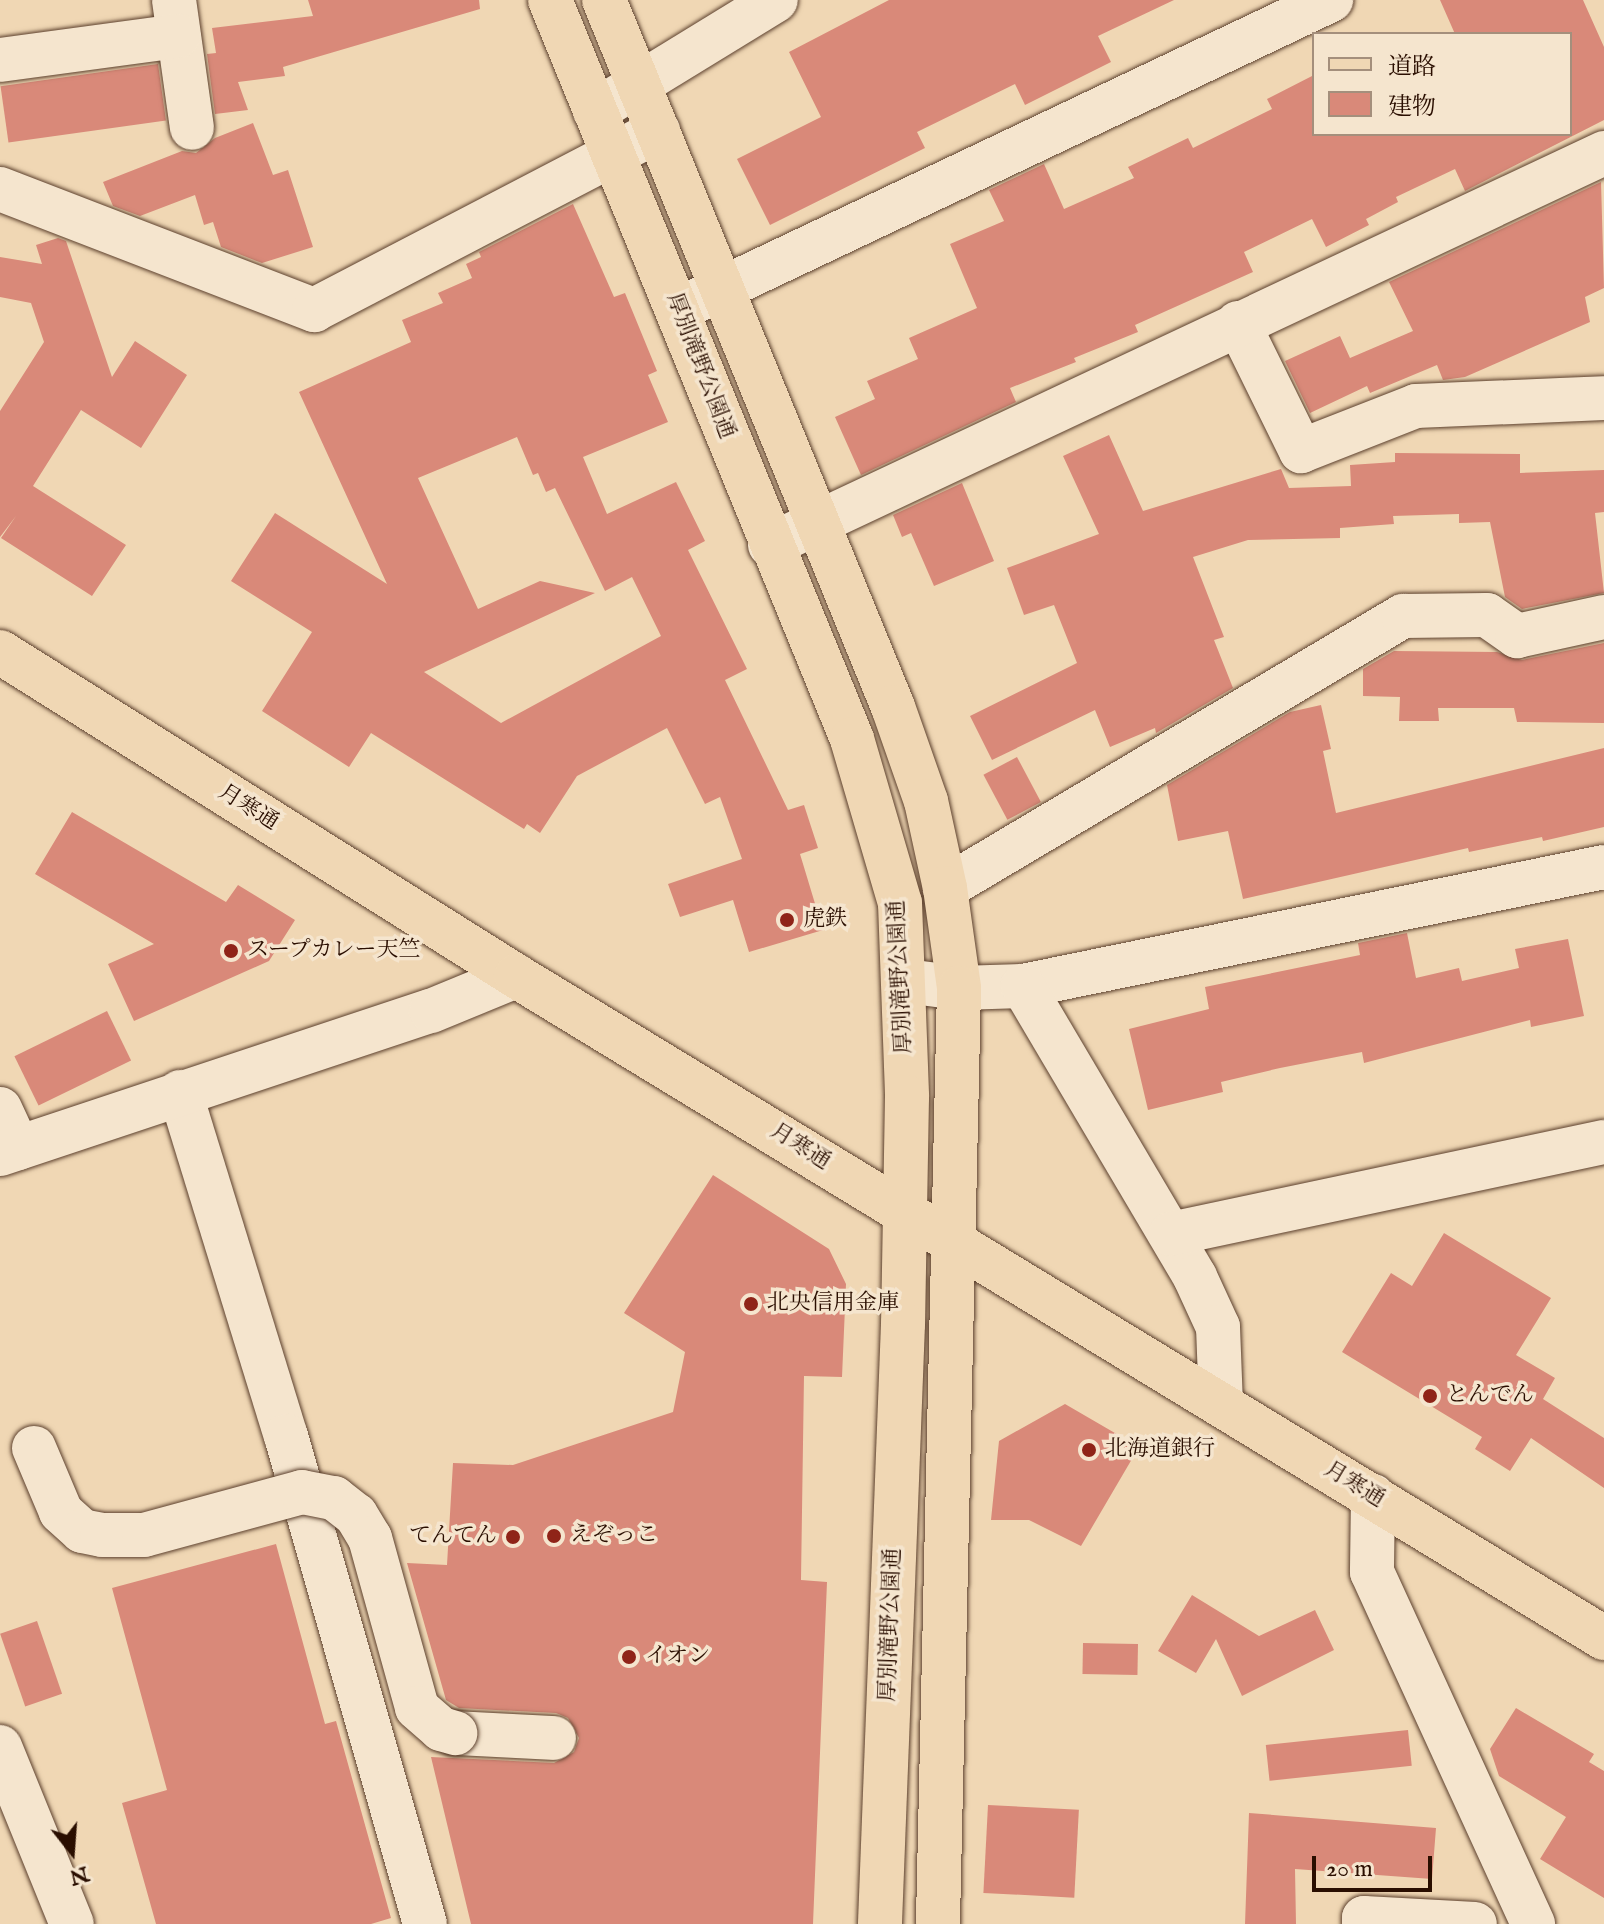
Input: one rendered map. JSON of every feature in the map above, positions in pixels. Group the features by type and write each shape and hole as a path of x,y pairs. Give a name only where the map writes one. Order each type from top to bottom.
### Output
{"main road":[{"name":"厚別滝野公園通","path":"550,0 770,545 852,739 875,808 900,903 906,981 905,1214 880,1924"},
{"path":"604,0 893,707 926,801 945,888 959,988 938,1924"},
{"name":"月寒通","path":"0,652 516,976 1604,1638"}],"street":[{"path":"595,111 776,0"},
{"path":"677,310 1331,0"},
{"path":"0,60 176,18 192,128"},
{"path":"0,189 47,212 314,310 658,131"},
{"path":"770,545 1604,153"},
{"path":"1238,323 1301,451 1416,406 1604,398"},
{"path":"945,888 1403,616 1487,615 1517,636 1604,617"},
{"path":"906,981 959,988 1023,986 1604,867"},
{"path":"0,1109 9,1151 431,1011 516,976"},
{"path":"1023,986 1171,1234 1218,1327 1221,1404"},
{"path":"180,1092 286,1436 425,1924"},
{"path":"1171,1234 1604,1142"},
{"path":"32,1439 61,1512 82,1531 102,1535 144,1535 302,1492 334,1498 356,1515 370,1538 417,1708 441,1729 455,1733 554,1738"},
{"path":"1373,1496 1372,1572 1533,1924"},
{"path":"0,1747 72,1924"},
{"path":"1364,1924 1364,1918 1475,1924"}],"building":[{"path":"308,0 479,0 480,9 283,67 285,76 238,82 248,110 215,114 207,54 216,53 212,28 313,16"},
{"path":"889,0 1174,0 1098,36 1111,62 1025,105 1015,84 917,132 925,148 770,225 737,159 821,117 789,52"},
{"path":"1440,0 1583,0 1604,47 1604,120 1465,191 1455,169 1396,197 1398,202 1366,219 1369,225 1326,247 1312,219 1244,252 1253,272 1135,325 1138,332 1074,358 1076,362 1010,388 1016,402 861,475 835,417 875,399 867,381 918,359 909,338 977,308 950,244 1004,221 989,190 1044,164 1064,209 1134,178 1128,167 1188,138 1193,148 1272,109 1267,99 1312,76 1312,136 1572,136 1572,32 1454,32"},
{"path":"158,64 166,120 8,143 1,86"},
{"path":"253,123 273,175 288,170 313,247 262,263 221,247 213,222 204,225 195,195 140,216 113,206 103,182 182,151 196,153 215,138"},
{"path":"1601,182 1604,288 1585,297 1590,322 1465,377 1443,380 1437,365 1370,393 1367,386 1310,413 1285,361 1340,336 1350,358 1413,331 1389,282"},
{"path":"573,204 614,297 625,293 657,371 648,375 668,422 583,457 607,514 676,482 705,541 688,550 747,669 725,680 788,810 804,805 818,848 800,854 823,930 749,952 733,900 680,917 668,884 742,859 720,797 705,804 667,728 577,776 540,833 527,824 524,829 371,733 349,767 262,711 312,632 231,581 275,513 387,584 299,392 411,342 402,320 443,303 438,293 472,278 466,264 481,257 479,252","holes":["517,437 533,475 538,473 546,492 555,488 605,591 632,577 661,636 501,723 424,672 595,593 540,581 478,609 418,478"]},
{"path":"58,238 66,241 112,377 135,341 187,375 141,448 81,410 33,486 126,545 92,596 1,538 16,516 0,537 0,411 44,342 31,303 0,297 0,257 42,264 36,245"},
{"path":"1109,435 1143,511 1281,469 1289,488 1351,486 1350,465 1395,462 1395,453 1520,454 1520,473 1604,470 1604,512 1595,513 1604,593 1522,609 1505,597 1490,522 1459,523 1459,514 1393,516 1394,524 1340,528 1340,538 1248,540 1193,557 1224,637 1214,640 1233,688 1156,733 1155,728 1110,747 1095,710 992,760 970,716 1077,663 1054,605 1024,615 1007,568 1099,534 1063,456"},
{"path":"962,483 994,561 934,586 911,533 902,537 893,515"},
{"path":"1604,643 1604,723 1517,722 1514,708 1438,708 1439,721 1399,721 1400,697 1363,696 1363,669 1394,651 1497,652 1522,660"},
{"path":"1321,705 1331,749 1323,751 1336,813 1604,748 1604,827 1543,841 1542,837 1469,852 1468,848 1243,899 1228,831 1178,841 1167,785 1290,712"},
{"path":"1017,757 1041,802 1007,820 983,775"},
{"path":"72,812 226,902 238,885 295,920 269,961 134,1021 108,964 154,944 35,874"},
{"path":"1407,933 1416,978 1459,968 1462,981 1519,968 1515,949 1568,939 1584,1016 1531,1027 1530,1020 1364,1063 1362,1052 1280,1068 1221,1082 1223,1092 1148,1110 1129,1029 1209,1009 1205,987 1360,955 1358,943"},
{"path":"107,1011 131,1060 39,1106 14,1056"},
{"name":"イオン","path":"713,1175 829,1249 846,1284 842,1377 804,1376 801,1580 827,1582 813,1924 471,1924 431,1757 554,1763 574,1752 579,1738 568,1718 556,1713 459,1708 446,1700 407,1563 447,1565 453,1463 513,1465 673,1412 685,1352 624,1313"},
{"path":"1444,1233 1551,1298 1516,1355 1555,1378 1543,1399 1604,1438 1604,1488 1531,1438 1510,1471 1475,1449 1482,1437 1342,1352 1391,1273 1412,1286"},
{"path":"1065,1404 1139,1447 1081,1546 1029,1520 991,1520 999,1441"},
{"path":"276,1544 325,1724 336,1721 391,1918 371,1924 156,1924 122,1803 167,1790 112,1588"},
{"path":"1192,1595 1259,1636 1315,1610 1334,1650 1242,1696 1216,1639 1196,1673 1158,1651"},
{"path":"37,1621 62,1694 25,1707 0,1634"},
{"path":"1083,1643 1138,1644 1137,1675 1082,1674"},
{"path":"1516,1708 1594,1754 1589,1762 1604,1771 1604,1898 1540,1859 1566,1817 1499,1776 1490,1749"},
{"path":"1408,1730 1412,1766 1270,1781 1266,1745"},
{"path":"988,1805 1079,1810 1074,1898 983,1893"},
{"path":"1249,1813 1436,1828 1432,1879 1295,1869 1296,1924 1245,1924"}],"place":[{"name":"虎鉄","path":"787,920"},
{"name":"スープカレー天竺","path":"231,951"},
{"name":"北央信用金庫","path":"751,1304"},
{"name":"とんでん","path":"1430,1396"},
{"name":"北海道銀行","path":"1089,1450"},
{"name":"えぞっこ","path":"554,1536"},
{"name":"てんてん","path":"513,1537"},
{"name":"イオン","path":"629,1657"}]}
